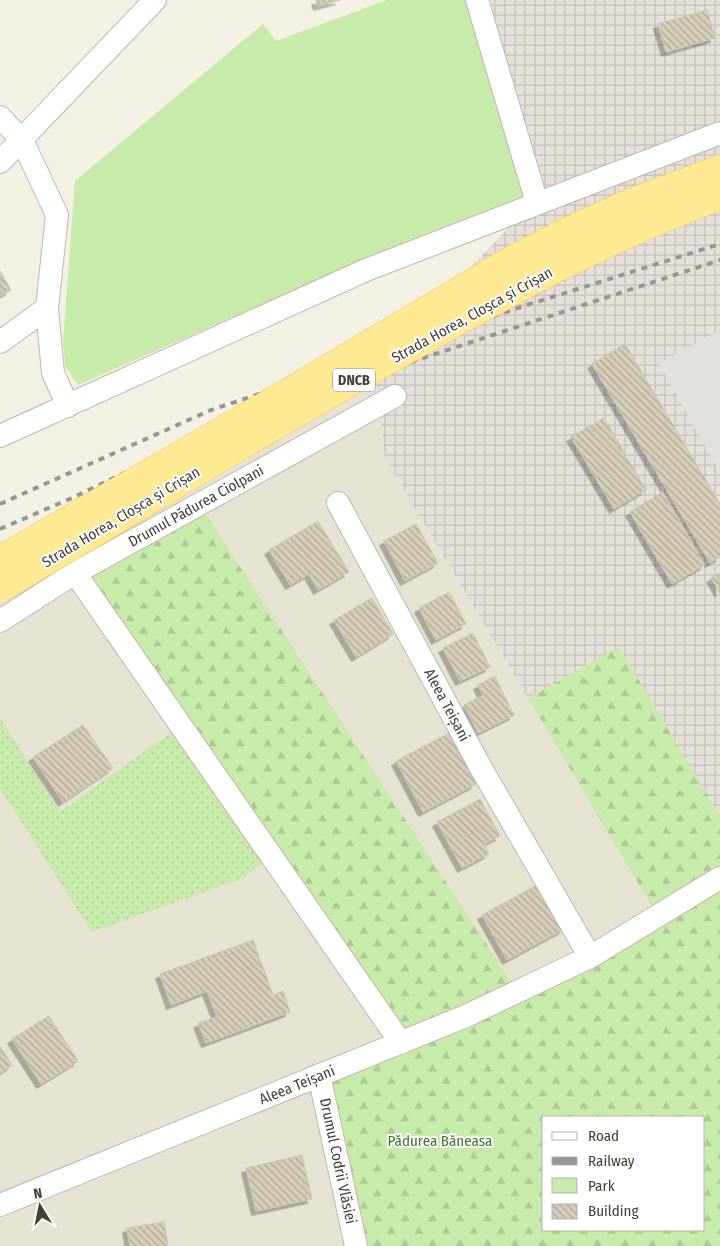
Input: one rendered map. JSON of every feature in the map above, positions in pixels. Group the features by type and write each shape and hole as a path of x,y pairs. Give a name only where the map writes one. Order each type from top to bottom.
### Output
{"main road":[{"name":"Strada Horea, Cloșca și Crișan","path":"0,560 508,262 566,232 624,206 720,169"},
{"name":"Strada Horea, Cloșca și Crișan","path":"0,588 374,368 513,290 610,243 720,196"}],"street":[{"path":"0,162 155,0"},
{"path":"477,0 537,204"},
{"path":"0,117 22,140 57,215 47,308 53,372 68,406"},
{"path":"0,436 366,270 720,133"},
{"path":"0,342 47,308"},
{"name":"Drumul Pădurea Ciolpani","path":"0,621 75,573 395,396"},
{"name":"Aleea Teișani","path":"338,503 481,768 590,956"},
{"path":"75,573 401,1043"},
{"name":"Aleea Teișani","path":"0,1205 466,1016 590,956 720,878"},
{"name":"Drumul Codrii Vlăsiei","path":"319,1075 356,1246"}],"shaded area":[{"path":"481,0 720,0 720,878 658,916 385,458 374,368 517,219"},
{"path":"720,330 720,472 659,363"},
{"path":"374,368 385,458 658,916 356,1246 0,1246 0,588"}],"green space":[{"path":"387,0 481,0 537,187 523,200 297,289 78,385 65,366 63,342 75,181 263,24 276,41"},
{"path":"199,504 512,983 395,1035 75,573"},
{"path":"619,647 720,816 720,871 654,910 528,698"},
{"path":"0,718 60,812 180,726 271,856 243,878 92,932 0,789"},
{"name":"Pădurea Băneasa","path":"720,876 720,1246 356,1246 319,1075 466,1016"}],"building":[{"path":"316,0 340,0 318,6"},
{"path":"707,10 715,38 666,52 658,24"},
{"path":"0,271 11,290 0,296"},
{"path":"625,344 720,504 720,557 710,563 592,364"},
{"path":"604,418 646,490 614,509 571,437"},
{"path":"663,492 705,565 672,584 630,512"},
{"path":"318,521 349,572 318,590 309,574 290,585 269,550"},
{"path":"416,524 438,563 405,581 384,541"},
{"path":"720,573 720,593 711,578"},
{"path":"449,592 466,624 436,640 419,608"},
{"path":"372,598 393,634 356,657 334,620"},
{"path":"473,633 490,667 460,681 443,648"},
{"path":"495,676 500,687 483,695 478,685"},
{"path":"500,687 514,715 478,733 464,705"},
{"path":"83,725 113,768 63,802 33,757"},
{"path":"449,733 476,784 423,812 396,761"},
{"path":"480,799 500,836 484,844 489,854 462,868 437,822"},
{"path":"539,884 564,929 507,960 482,915"},
{"path":"253,940 273,995 283,991 290,1012 206,1043 198,1023 217,1017 207,991 171,1005 160,974"},
{"path":"49,1016 78,1061 41,1084 12,1039"},
{"path":"0,1046 12,1065 0,1073"},
{"path":"302,1155 312,1199 256,1211 246,1168"},
{"path":"164,1222 168,1246 130,1246 127,1228"}],"railway":[{"path":"0,504 211,410 527,305 720,244"},
{"path":"0,529 72,498 214,430 411,362 720,260"}]}
